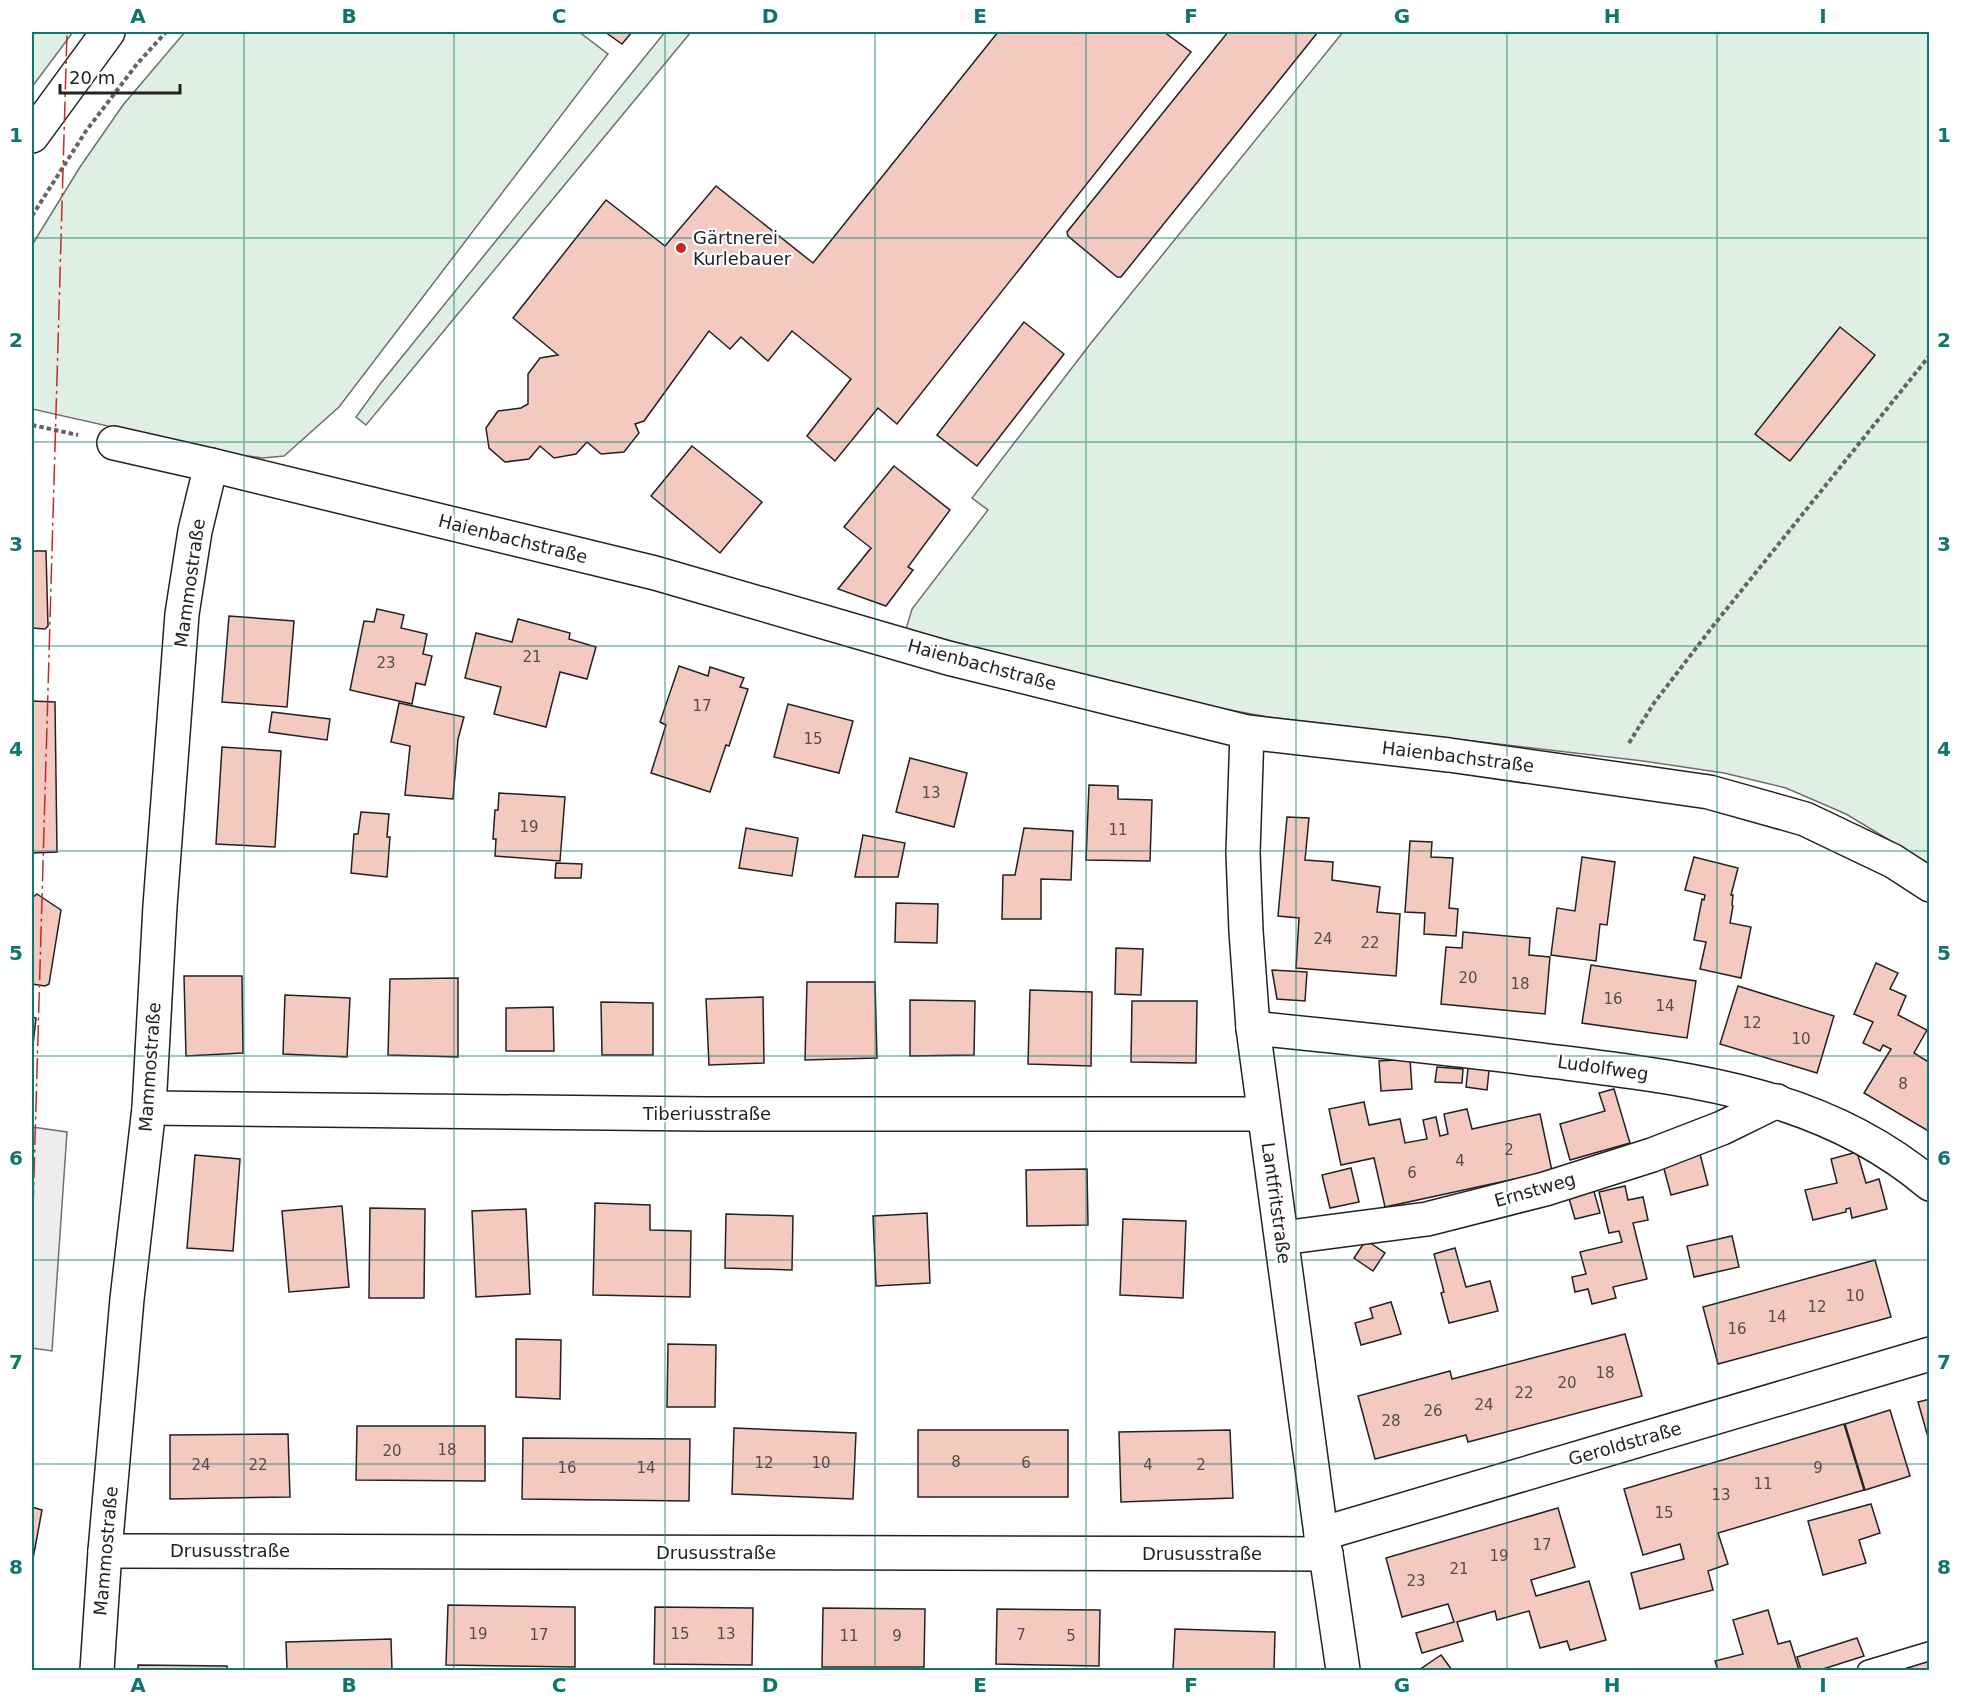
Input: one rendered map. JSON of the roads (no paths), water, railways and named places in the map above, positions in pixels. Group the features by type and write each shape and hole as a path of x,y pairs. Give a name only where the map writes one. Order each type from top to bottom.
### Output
{"street":[{"path":"32,136 108,32"},
{"name":"Haienbachstraße","path":"114,443 655,573 948,658 1247,732 1449,755 1708,792 1805,819 1893,861 1929,885"},
{"name":"Mammostraße","path":"97,1671 127,1299 149,1108 159,906 182,614 195,531 211,465"},
{"name":"Lantfritstraße","path":"1247,732 1243,854 1245,931 1253,1028 1343,1671"},
{"name":"Ludolfweg","path":"1253,1028 1417,1044 1719,1085 1777,1101 1861,1136 1897,1158 1929,1184"},
{"name":"Ernstweg","path":"1281,1238 1426,1219 1545,1189 1652,1155 1722,1128 1777,1101"},
{"name":"Tiberiusstraße","path":"149,1108 705,1114 1264,1114"},
{"name":"Geroldstraße","path":"1324,1544 1929,1354"},
{"name":"Drususstraße","path":"105,1551 1324,1544"}],"lane":[{"path":"1867,1671 1929,1651"}],"place":[{"name":"Gärtnerei Kurlebauer","path":"681,248"}]}
